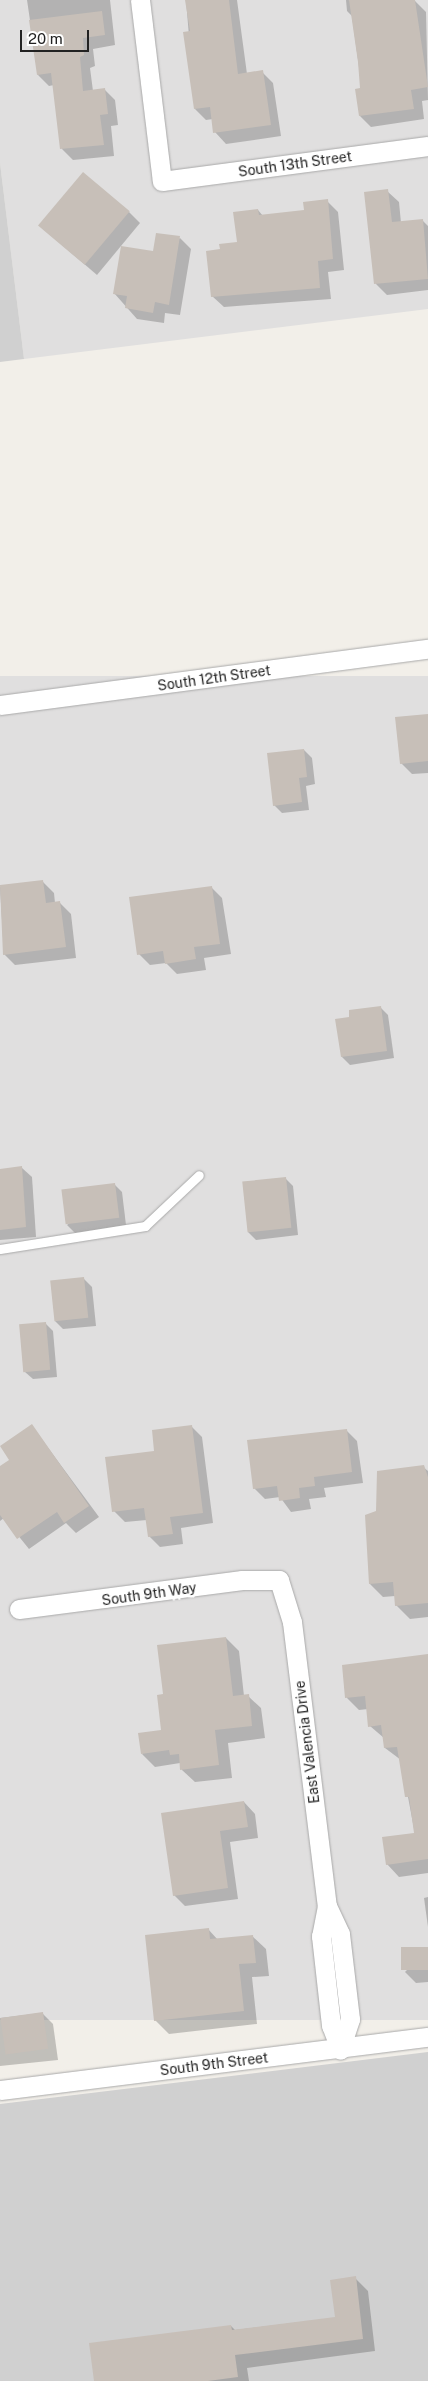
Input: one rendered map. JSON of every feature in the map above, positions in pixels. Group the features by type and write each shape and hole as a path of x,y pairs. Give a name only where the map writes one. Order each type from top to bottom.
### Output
{"street":[{"name":"South 13th Street","path":"140,0 162,181 428,146"},
{"name":"South 12th Street","path":"0,705 428,649"},
{"name":"South 9th Way","path":"19,1609 242,1580 279,1580"},
{"name":"East Valencia Drive","path":"279,1580 292,1622 327,1906 340,1934 350,2019 340,2049"},
{"name":"South 9th Street","path":"0,2090 428,2037"}],"lane":[{"path":"0,1249 146,1226 199,1175"}],"shaded area":[{"path":"0,0 428,0 428,309 24,359 0,163"},
{"path":"0,163 24,359 0,362"},
{"path":"0,676 428,676 428,2020 0,2020"},
{"path":"428,2052 428,2381 0,2381 0,2104"}],"building":[{"path":"185,0 229,0 238,74 263,70 271,125 213,133 210,107 194,109 183,32 190,31"},
{"path":"349,0 415,0 428,87 411,90 414,109 359,116 355,89 360,88 358,62"},
{"path":"102,11 105,35 83,38 84,55 80,57 83,91 105,88 108,114 100,115 104,145 60,149 51,73 37,75 29,20"},
{"path":"83,172 130,211 85,265 38,226"},
{"path":"388,189 392,222 423,219 428,279 374,284 364,192"},
{"path":"328,199 333,259 318,261 320,288 211,297 206,251 220,249 219,244 237,242 233,212 258,209 259,215 304,210 303,202"},
{"path":"156,233 180,236 169,305 155,302 153,313 125,308 127,296 113,294 121,246 153,251"},
{"path":"428,714 428,761 400,764 395,717"},
{"path":"304,749 307,777 299,778 302,802 273,806 267,753"},
{"path":"43,880 46,903 60,901 66,947 3,955 0,885"},
{"path":"212,886 220,944 194,947 196,959 165,964 163,951 137,955 129,897"},
{"path":"381,1006 387,1051 341,1057 335,1019 349,1017 349,1010"},
{"path":"22,1166 26,1227 0,1230 0,1169"},
{"path":"286,1177 291,1228 248,1232 242,1182"},
{"path":"115,1183 119,1218 66,1224 61,1190"},
{"path":"84,1277 88,1318 54,1321 50,1281"},
{"path":"46,1322 50,1370 23,1372 19,1324"},
{"path":"32,1424 89,1506 64,1523 57,1512 17,1539 0,1515 0,1466 9,1460 0,1446"},
{"path":"192,1425 203,1513 170,1517 173,1534 148,1537 144,1508 112,1512 105,1457 154,1451 152,1430"},
{"path":"347,1429 352,1472 314,1477 315,1486 299,1488 300,1498 279,1501 277,1486 253,1489 247,1440"},
{"path":"424,1465 428,1477 428,1603 395,1606 393,1582 369,1584 365,1515 376,1511 377,1471"},
{"path":"226,1637 233,1696 249,1694 252,1726 215,1730 219,1765 180,1770 179,1754 170,1755 169,1750 141,1754 138,1733 161,1730 157,1695 163,1694 157,1645"},
{"path":"428,1654 428,1859 386,1865 382,1837 414,1833 409,1797 405,1797 397,1747 384,1748 381,1725 368,1727 365,1696 345,1698 342,1665"},
{"path":"244,1801 248,1827 220,1831 228,1888 173,1896 161,1813"},
{"path":"209,1928 210,1939 253,1935 256,1963 239,1964 244,2011 154,2021 145,1935"},
{"path":"401,1947 428,1947 428,1970 401,1970"},
{"path":"43,2012 48,2049 6,2055 0,2018"},
{"path":"356,2276 363,2339 235,2355 238,2377 208,2381 94,2381 89,2343 231,2325 232,2330 335,2317 330,2280"}]}
